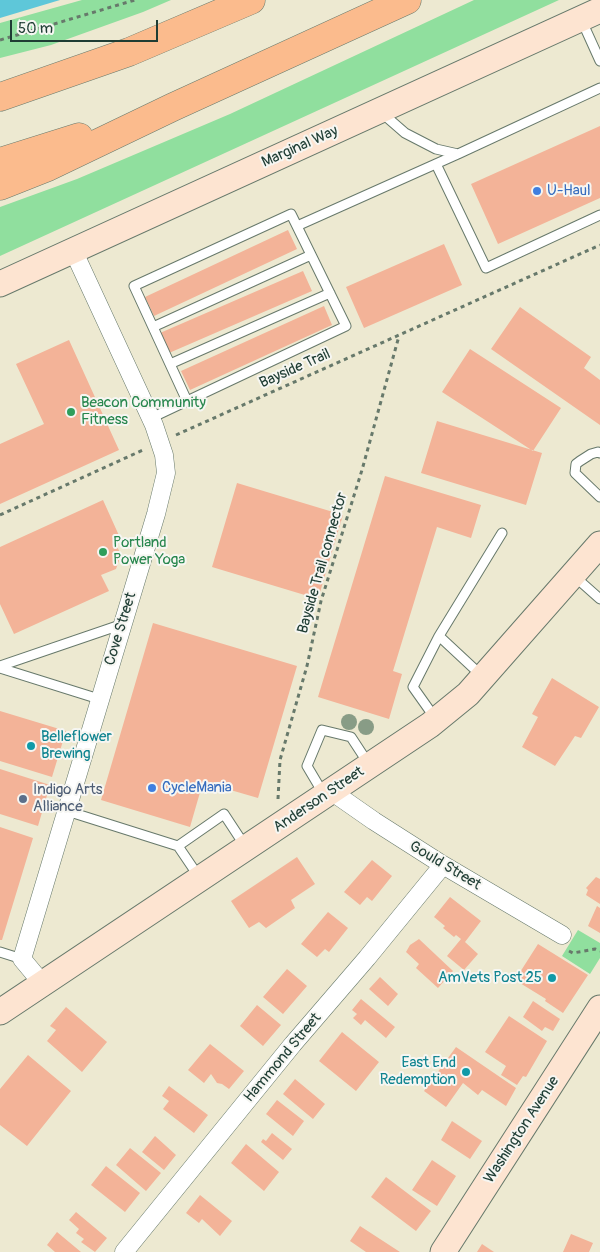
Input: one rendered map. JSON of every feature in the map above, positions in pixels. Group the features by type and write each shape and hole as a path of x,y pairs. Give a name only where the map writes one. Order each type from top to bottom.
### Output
{"highway":[{"path":"0,97 65,76 129,52 251,0"},
{"path":"0,186 48,167 173,107 407,0"},
{"path":"0,85 65,76"},
{"path":"0,162 173,107"}],"street":[{"name":"Marginal Way","path":"0,284 590,15"},
{"name":"Cove Street","path":"22,959 164,484 165,464 160,442 151,418 73,250"},
{"name":"Anderson Street","path":"0,1012 436,720 468,694 600,544"},
{"name":"Gould Street","path":"328,794 562,935"},
{"name":"Hammond Street","path":"124,1252 293,1044 443,865"},
{"path":"22,959 42,983"},
{"name":"Washington Avenue","path":"442,1252 600,1008"}],"lane":[{"path":"590,15 600,61"},
{"path":"297,226 600,88"},
{"path":"379,111 405,133 436,149 458,154"},
{"path":"436,164 486,268 600,215"},
{"path":"151,418 346,326 291,214 134,286 187,401"},
{"path":"153,327 311,255"},
{"path":"170,364 330,293"},
{"path":"600,453 591,454 576,464 575,473 600,497"},
{"path":"436,720 413,687 439,636 502,532"},
{"path":"573,575 600,599"},
{"path":"0,667 123,624"},
{"path":"439,636 483,677"},
{"path":"0,667 99,699"},
{"path":"328,794 306,766 322,730 351,737 370,766"},
{"path":"68,810 178,846 200,878"},
{"path":"178,846 224,814 246,848"},
{"path":"0,952 22,959"}],"path":[{"path":"0,40 135,0"},
{"name":"Bayside Trail","path":"0,515 600,245"},
{"name":"Bayside Trail connector","path":"278,799 280,760 307,666 321,601 362,470 399,336"},
{"path":"562,935 566,949 573,953 595,949 600,951"}],"green space":[{"path":"82,0 171,0 51,45 0,58 0,23"},
{"path":"474,0 559,0 0,256 0,207 77,179 230,114"},
{"path":"578,930 600,943 600,958 590,974 562,956"}],"water":[{"path":"0,0 60,0 0,18"}],"building":[{"name":"U-Haul","path":"600,126 600,198 498,244 471,184"},
{"path":"288,230 297,249 154,316 145,297"},
{"path":"444,244 462,285 364,328 346,287"},
{"path":"303,271 312,291 169,353 160,333"},
{"path":"324,306 332,325 190,390 181,371"},
{"path":"520,307 591,357 584,368 600,380 600,425 491,349"},
{"path":"69,340 119,450 0,504 0,444 44,424 16,364"},
{"path":"470,349 561,408 533,451 442,392"},
{"path":"437,421 542,453 526,505 421,473"},
{"path":"385,476 481,505 471,538 437,527 393,671 402,674 389,719 318,697"},
{"path":"237,483 343,515 318,599 212,567"},
{"path":"103,500 121,540 115,542 121,555 116,569 101,575 109,591 14,634 0,604 0,547"},
{"path":"153,623 297,666 258,798 203,782 190,827 101,800"},
{"path":"552,678 599,707 581,738 575,736 555,766 522,747 538,717 532,714"},
{"name":"Belleflower Brewing","path":"0,711 66,731 52,777 0,761"},
{"name":"Indigo Arts Alliance","path":"0,769 50,785 38,826 0,814"},
{"path":"0,827 33,838 2,940 0,940"},
{"path":"297,857 315,884 291,900 295,908 266,928 259,922 249,928 231,901"},
{"path":"372,860 392,876 372,901 367,897 360,905 344,892"},
{"path":"596,877 600,879 600,904 586,895 588,890 586,888"},
{"path":"450,897 481,921 465,942 478,954 464,970 447,956 461,939 456,935 454,937 434,917"},
{"path":"597,906 600,908 600,933 588,926"},
{"path":"328,912 348,928 329,952 325,949 317,957 301,944"},
{"path":"419,939 453,971 438,988 416,968 419,964 406,952 410,945"},
{"name":"AmVets Post 25","path":"538,944 588,975 563,1013 545,1001 546,999 515,980"},
{"path":"287,969 307,986 283,1014 263,997"},
{"path":"380,977 398,994 388,1006 369,989"},
{"path":"361,999 395,1027 386,1038 365,1020 361,1025 353,1018 357,1014 352,1010"},
{"path":"533,1001 560,1019 553,1031 545,1027 542,1031 523,1017"},
{"path":"257,1005 281,1025 263,1046 240,1026"},
{"path":"66,1007 107,1042 82,1072 47,1041 56,1030 50,1026"},
{"path":"509,1016 547,1041 526,1077 523,1076 517,1085 501,1075 506,1066 485,1052"},
{"path":"342,1032 379,1062 356,1091 319,1061"},
{"path":"210,1044 244,1071 229,1089 217,1083 211,1074 204,1083 188,1070"},
{"name":"East End Redemption","path":"456,1047 516,1088 506,1106 482,1090 478,1095 463,1083 446,1107 424,1091"},
{"path":"28,1055 71,1091 27,1146 0,1125 0,1089"},
{"path":"295,1079 325,1104 313,1119 283,1094"},
{"path":"169,1086 208,1115 194,1133 163,1109 169,1101 162,1096"},
{"path":"277,1100 304,1121 293,1136 266,1114"},
{"path":"452,1121 482,1141 470,1159 441,1140"},
{"path":"272,1133 292,1149 283,1160 261,1142 263,1139 266,1141"},
{"path":"155,1136 176,1155 164,1170 142,1152"},
{"path":"246,1144 279,1172 264,1191 231,1163"},
{"path":"130,1148 161,1173 146,1191 116,1165"},
{"path":"432,1160 456,1176 437,1206 412,1190"},
{"path":"106,1166 140,1193 125,1212 91,1185"},
{"path":"386,1177 431,1211 416,1231 371,1197"},
{"path":"200,1195 232,1221 220,1236 202,1219 199,1223 186,1213"},
{"path":"76,1212 107,1238 95,1252 81,1242 84,1239 76,1233 79,1229 69,1220"},
{"path":"360,1226 400,1252 366,1252 350,1241"},
{"path":"57,1232 81,1252 55,1252 47,1245"},
{"path":"571,1234 593,1243 589,1252 563,1252"},
{"path":"482,1244 494,1252 477,1252"}],"place":[{"name":"U-Haul","path":"537,191"},
{"name":"Beacon Community Fitness","path":"71,412"},
{"name":"Portland Power Yoga","path":"103,552"},
{"name":"Belleflower Brewing","path":"31,746"},
{"name":"CycleMania","path":"152,788"},
{"name":"Indigo Arts Alliance","path":"23,799"},
{"name":"AmVets Post 25","path":"552,978"},
{"name":"East End Redemption","path":"466,1072"}]}
